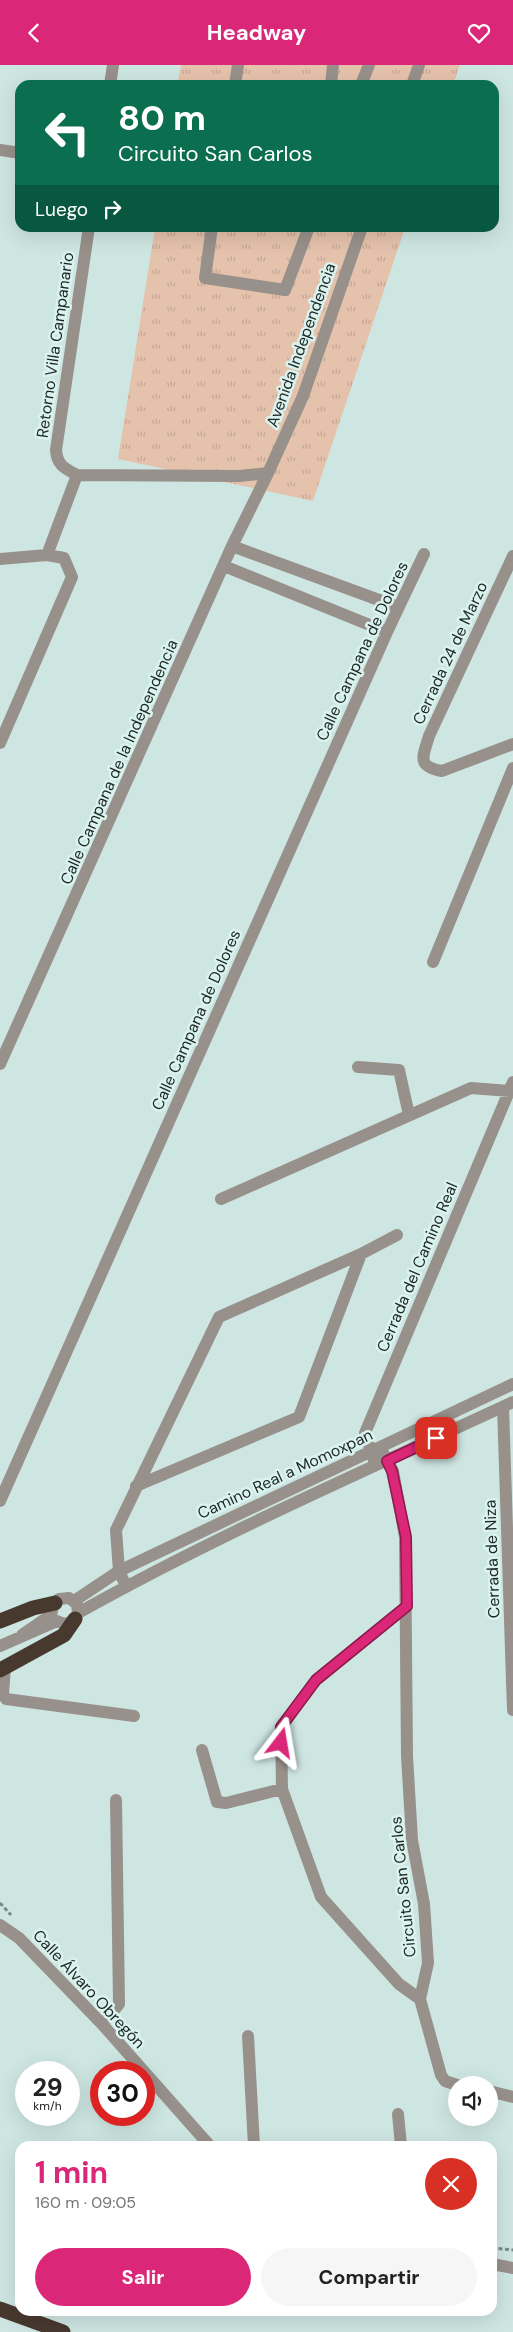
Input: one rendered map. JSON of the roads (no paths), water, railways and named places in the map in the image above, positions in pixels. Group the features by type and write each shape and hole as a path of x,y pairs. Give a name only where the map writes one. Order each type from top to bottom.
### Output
{"highway":[{"path":"0,1621 33,1608 54,1603"},
{"path":"3,1673 64,1635 76,1616"},
{"path":"0,2309 15,2314"},
{"path":"19,2316 63,2332"}],"street":[{"path":"111,80 113,65"},
{"path":"236,80 238,65"},
{"path":"331,80 332,65"},
{"path":"363,80 369,65"},
{"path":"414,80 419,65"},
{"path":"0,142 15,144"},
{"path":"0,150 15,152"},
{"name":"Retorno Villa Campanario","path":"77,475 62,467 56,460 56,450 88,232"},
{"path":"211,232 204,278 285,290 307,232"},
{"name":"Avenida Independencia","path":"268,473 303,396 360,232"},
{"path":"47,555 77,475 240,476 268,473"},
{"name":"Calle Campana de la Independencia","path":"0,1064 232,546 268,473"},
{"path":"232,546 398,607"},
{"name":"Calle Campana de Dolores","path":"0,1501 398,607 424,554"},
{"path":"0,559 47,555 64,558 72,577 0,743"},
{"name":"Cerrada 24 de Marzo","path":"513,556 430,736 423,758 425,765 430,769 442,771 513,744"},
{"path":"224,567 387,632"},
{"path":"433,962 513,768"},
{"path":"358,1067 399,1070 409,1115"},
{"path":"221,1199 471,1088 511,1086"},
{"name":"Cerrada del Camino Real","path":"382,1463 365,1433 511,1086"},
{"path":"126,1586 119,1571 116,1530 219,1317 361,1254 397,1235"},
{"path":"136,1487 299,1417 361,1254"},
{"name":"Camino Real a Momoxpan","path":"22,1635 52,1615 54,1603 63,1598 74,1601 119,1571 513,1384"},
{"name":"Camino Real a Momoxpan","path":"0,1646 57,1621 66,1624 126,1586 333,1483 382,1463 508,1405"},
{"name":"Cerrada de Niza","path":"508,1405 513,1710"},
{"name":"Circuito San Carlos","path":"382,1463 392,1471 406,1537 407,1606 407,1756 412,1840 424,1904 428,1963 420,1999 398,1984 321,1897 282,1789 281,1727 316,1680 407,1606"},
{"path":"74,1601 78,1608 76,1616"},
{"path":"3,1673 3,1694 6,1699 134,1716"},
{"path":"202,1750 217,1802 226,1803 282,1789"},
{"path":"102,2024 119,2004 116,1800"},
{"name":"Calle Álvaro Obregón","path":"0,1925 19,1938 102,2024 206,2141"},
{"path":"420,1999 441,2075 448,2082"},
{"path":"248,2035 254,2141"},
{"path":"498,2093 513,2097"},
{"path":"398,2113 401,2141"},
{"path":"497,2265 513,2268"}]}
